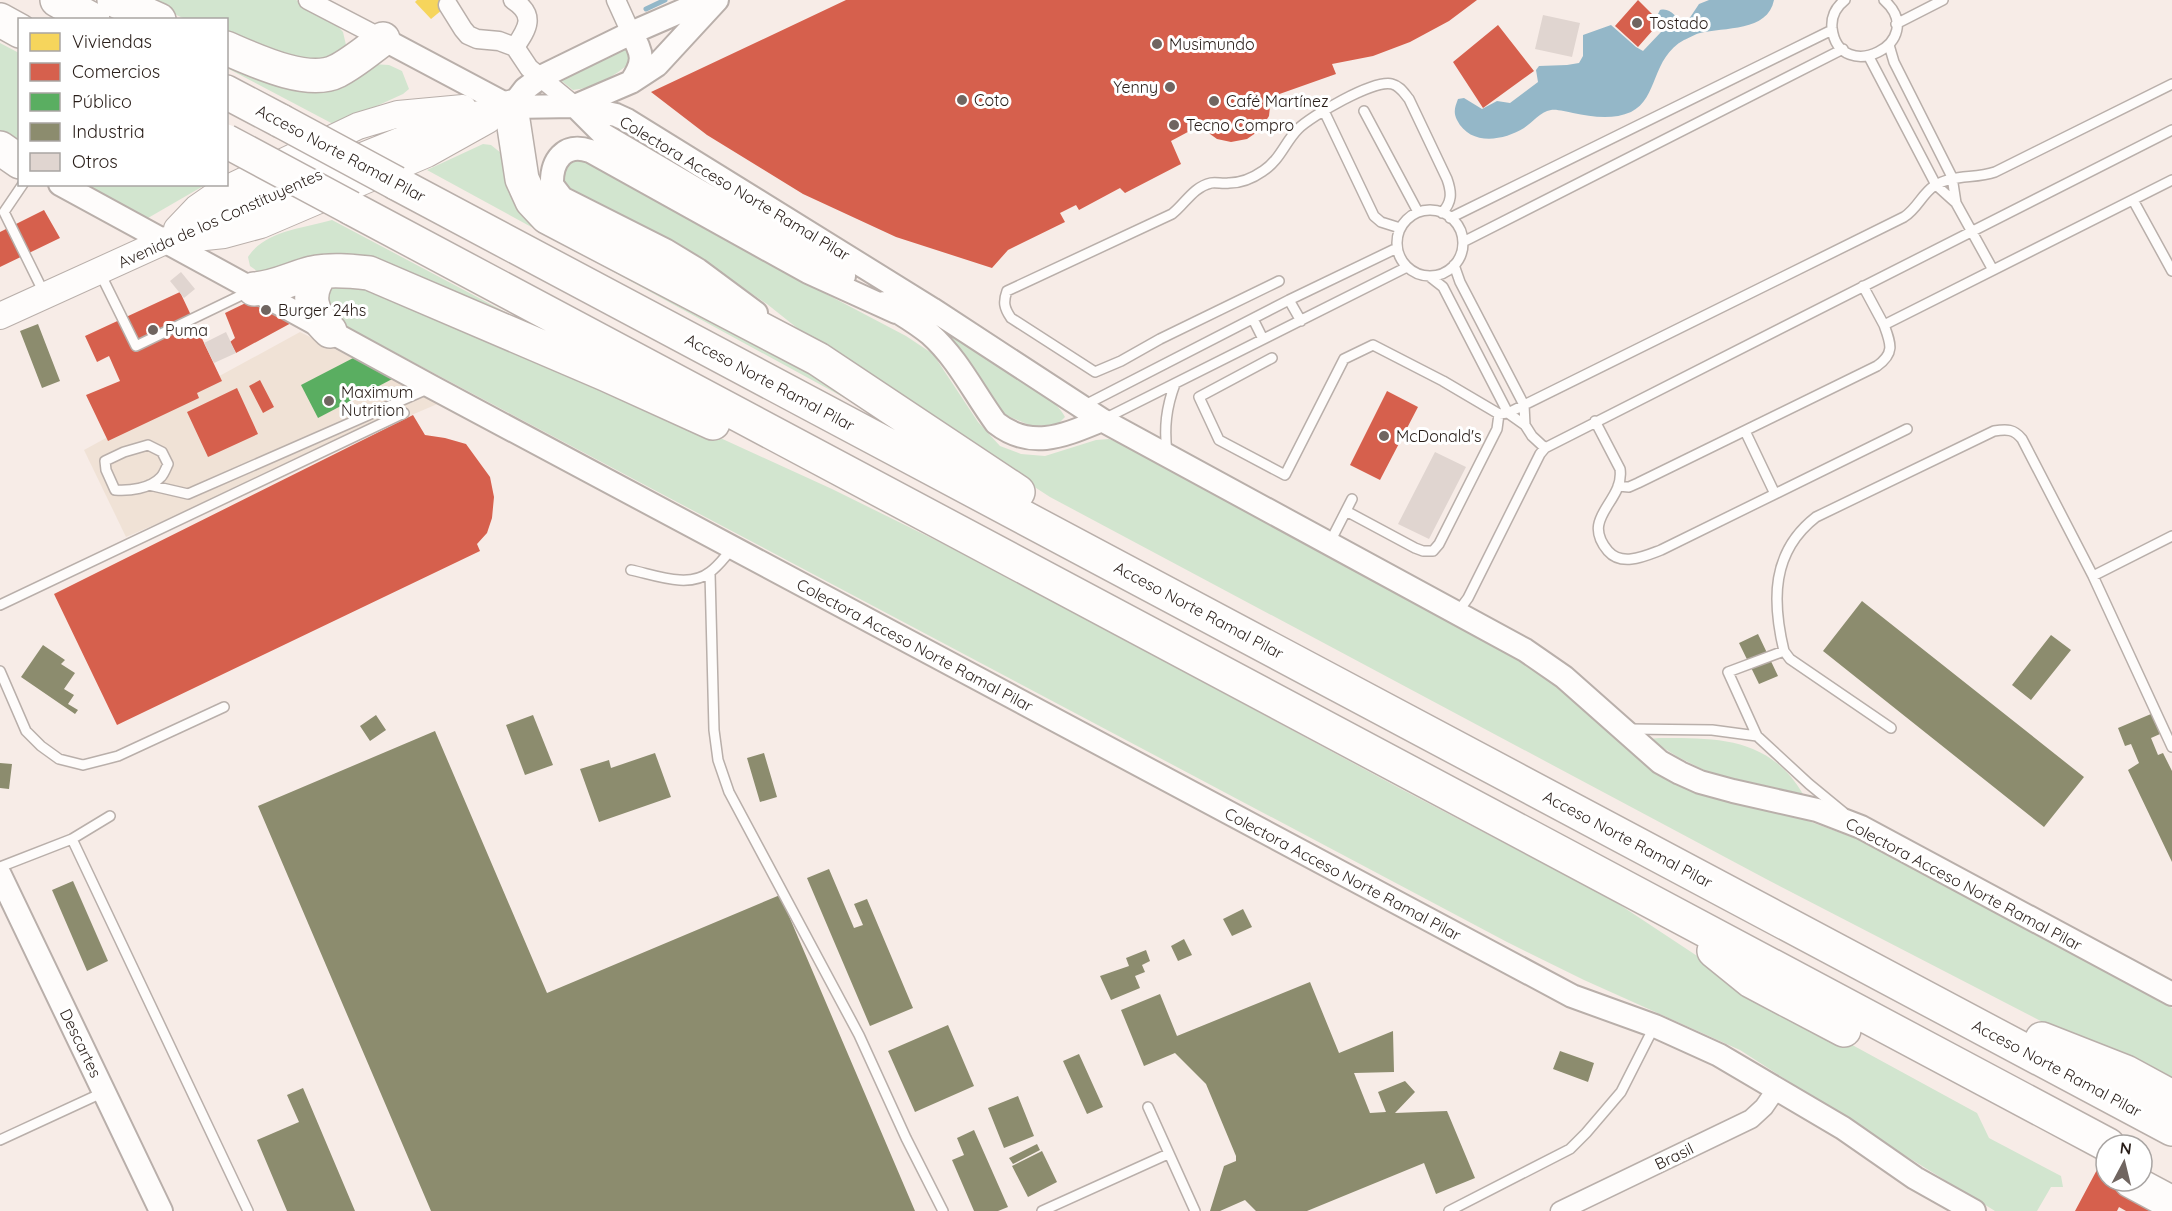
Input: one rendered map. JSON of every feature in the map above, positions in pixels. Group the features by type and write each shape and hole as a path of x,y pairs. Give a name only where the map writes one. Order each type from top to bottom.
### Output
{"highway":[{"path":"57,0 89,18"},
{"path":"114,0 154,18"},
{"path":"0,20 18,30"},
{"path":"228,49 274,67 321,75 337,72 383,39"},
{"name":"Acceso Norte Ramal Pilar","path":"228,93 2172,1129"},
{"path":"511,107 522,179 532,201 547,217 818,359 1172,595"},
{"path":"228,142 2094,1138"},
{"path":"0,148 18,161"},
{"path":"254,289 266,288 314,272 369,273 605,374 776,452 904,502"},
{"path":"322,272 315,281 311,295 313,309 320,322 330,331"},
{"path":"1654,903 1751,981 2094,1162"},
{"path":"1878,972 2126,1072 2172,1096"},
{"path":"2154,1169 2172,1179"},
{"path":"2153,1193 2172,1203"}],"main road":[{"name":"Avenida de los Constituyentes","path":"0,316 275,191 449,121 511,107"}],"street":[{"path":"308,0 511,107 525,89 541,77 631,33 707,0"},
{"path":"513,0 524,7 528,18 526,30 515,47"},
{"path":"616,0 641,52 640,64 631,82"},
{"name":"Avenida de los Constituyentes","path":"511,107 575,106 631,82 657,65 717,0"},
{"path":"448,4 468,35 477,39 499,41 515,47 529,68 575,106 604,135 826,264 929,333 950,356 996,423 1005,430 1027,437 1053,438 1102,420"},
{"name":"Colectora Acceso Norte Ramal Pilar","path":"575,106 616,115 627,120 932,309 1102,420 1547,664 1660,762 1701,782 1817,810 1861,827 2172,994"},
{"path":"818,359 698,270 562,198 552,185 555,163 559,157 573,148 590,151 808,272 896,312"},
{"path":"0,152 18,161"},
{"name":"Colectora Acceso Norte Ramal Pilar","path":"64,186 432,387 1572,996 1655,1026 1719,1055 1843,1128 1915,1178 1974,1211"},
{"name":"Descartes","path":"0,875 161,1211"},
{"name":"Brasil","path":"1560,1211 1751,1119 1764,1107 1777,1088"}],"lane":[{"path":"1845,0 1835,11 1832,21 1836,41 1851,54 1869,57 1883,50 1893,39 1896,24 1886,2 1898,0"},
{"path":"1896,24 1943,0"},
{"path":"1446,215 1832,30"},
{"path":"1889,45 1894,62 1952,177 1956,203 1993,270"},
{"path":"1463,242 1843,49"},
{"path":"1869,57 1936,185 1956,203"},
{"path":"1280,281 1095,372 1011,318 1005,310 1004,300 1007,291 1024,282 1172,214 1184,204 1192,192 1211,183 1249,180 1277,160 1295,132 1306,121 1382,83 1401,88 1409,99 1451,190 1446,215"},
{"path":"1503,413 1524,405 1904,217 1913,211 1928,190 1952,177 1985,175 1995,172 2172,84"},
{"path":"1324,111 1374,216 1382,222 1400,228"},
{"path":"1364,111 1418,212"},
{"path":"1457,613 1468,598 1545,448 2172,130"},
{"path":"1884,325 2172,180"},
{"path":"22,186 4,212 45,295"},
{"path":"2133,200 2172,271"},
{"path":"1346,510 1415,548 1433,551 1439,544 1503,413 1443,287 1429,276 1414,272 1401,259 1397,248 1400,228 1405,221 1418,212 1426,210 1446,215 1457,225 1463,242 1459,258 1454,265 1447,271 1429,276"},
{"path":"1081,406 1397,248"},
{"path":"1454,265 1460,282 1524,405 1526,425 1532,436 1545,448"},
{"path":"1102,420 1407,267"},
{"path":"99,271 136,346 254,289"},
{"path":"1618,486 1638,483 1877,366 1888,357 1891,342 1863,286"},
{"path":"1289,300 1301,321"},
{"path":"1253,319 1263,339"},
{"path":"1272,358 1199,397 1219,440 1285,475 1344,360 1373,345 1526,425"},
{"path":"1168,456 1165,433 1166,416 1175,384"},
{"path":"149,485 161,477 168,464 162,452 148,445 124,452 105,461 106,470 115,490 130,491 149,485 188,494 432,387"},
{"path":"0,605 404,412"},
{"path":"1595,421 1620,469 1621,476 1618,486 1599,519 1599,537 1609,552 1623,560 1641,558 1661,550 1907,429"},
{"path":"1891,728 1790,659 1784,651 1777,623 1776,589 1786,554 1802,528 1816,517 1994,431 2006,429 2016,432 2022,439 2093,576 2172,747"},
{"path":"1745,431 1775,494"},
{"path":"1329,544 1352,499"},
{"path":"2093,576 2172,536"},
{"path":"631,570 675,580 694,579 710,573 733,548"},
{"path":"710,573 714,730 718,760 729,792 859,1035 906,1138 943,1211"},
{"path":"1784,651 1728,672 1757,736 1809,784 1861,827"},
{"path":"0,671 26,731 59,759 83,765 118,756 224,706"},
{"path":"1622,729 1712,730 1757,736"},
{"path":"0,867 72,839 110,816"},
{"path":"72,839 248,1211"},
{"path":"1449,1211 1570,1149 1621,1092 1655,1026"},
{"path":"0,1140 105,1092"},
{"path":"1148,1107 1195,1211"},
{"path":"1042,1211 1168,1154"}],"shaded area":[{"path":"300,332 442,402 126,537 84,450"}],"green space":[{"path":"145,0 296,0 330,18 343,32 346,45 344,55 329,65 228,39 228,18 183,18"},
{"path":"0,43 18,52 18,146 0,135"},
{"path":"625,48 631,51 630,63 604,81 573,90 559,79"},
{"path":"228,55 389,65 402,71 409,89 403,94 335,125 228,69"},
{"path":"483,144 491,145 501,153 508,189 523,208 772,341 876,415 427,170"},
{"path":"581,157 906,336 933,354 978,422 1000,446 1021,454 1045,456 1096,440 1109,439 1122,444 1541,671 1623,743 1789,814 1871,844 2070,950 2172,1008 2172,1089 1768,880 1050,497 831,355 767,304 709,265 574,194 560,180 570,163"},
{"path":"86,186 203,186 148,218"},
{"path":"332,220 594,359 442,293 261,274 250,266 248,257 264,241 286,232"},
{"path":"347,281 633,398 832,489 994,569 1401,789 1611,899 1735,981 1977,1113 1989,1138 2061,1176 2063,1187 2051,1187 2037,1211 1995,1211 1740,1050 1584,980 1507,942 345,326 333,316 324,292 332,283"},
{"path":"937,324 1027,381 1057,406 1065,417 1057,425 1032,426 1005,415 970,362"},
{"path":"1649,739 1722,741 1758,751 1774,761 1789,775 1803,794 1710,773"}],"water":[{"path":"1709,0 1774,0 1770,10 1754,23 1698,34 1673,48 1660,67 1646,97 1640,106 1631,112 1602,117 1551,110 1516,132 1488,139 1470,134 1457,120 1455,110 1458,99 1464,98 1482,109 1497,101 1510,103 1538,82 1536,70 1539,66 1579,63 1583,56 1583,35 1611,25 1643,51 1662,31 1663,27 1658,14 1660,10 1670,11 1684,23 1699,4"}],"building: Viviendas":[{"path":"417,0 454,0 431,19 415,2"}],"building: Comercios":[{"path":"846,0 1477,0 1449,21 1410,42 1373,56 1332,64 1336,74 1271,97 1269,116 1260,130 1247,139 1231,142 1217,139 1199,126 1171,141 1181,164 1125,193 1120,188 1079,210 1076,205 1060,213 1065,222 1008,250 992,268 896,237 803,194 707,135 651,92"},
{"path":"1638,0 1660,22 1638,47 1615,26"},
{"path":"1498,25 1534,71 1483,108 1453,62"},
{"path":"44,210 60,238 0,267 0,232"},
{"path":"180,292 222,381 197,393 199,398 108,441 86,395 120,381 109,356 97,362 85,336"},
{"path":"256,298 293,322 236,353 230,342 235,338 225,313"},
{"path":"260,380 274,407 263,413 249,386"},
{"path":"237,388 258,434 208,457 187,412"},
{"name":"McDonald's","path":"1387,391 1418,407 1380,480 1350,465"},
{"path":"413,415 425,435 466,444 490,477 494,497 492,518 487,533 477,544 480,551 117,725 54,594"},
{"path":"2094,1175 2094,1193 2143,1193 2166,1211 2126,1211 2119,1207 2117,1211 2075,1211"}],"building: Público":[{"name":"Maximum Nutrition","path":"359,355 396,377 318,418 301,385"}],"building: Industria":[{"path":"38,324 60,381 42,388 20,331"},
{"path":"1862,601 2084,777 2044,827 1823,651"},
{"path":"1758,634 1778,676 1759,684 1739,643"},
{"path":"2051,635 2071,650 2031,700 2012,685"},
{"path":"43,645 65,660 61,664 75,673 64,689 74,695 68,704 78,710 75,714 21,677"},
{"path":"2151,714 2160,734 2151,738 2158,755 2163,753 2172,771 2172,862 2128,770 2139,763 2131,744 2125,746 2118,728"},
{"path":"376,715 386,730 370,741 360,726"},
{"path":"533,715 553,765 525,775 506,725"},
{"path":"435,731 547,993 780,895 915,1211 431,1211 258,806"},
{"path":"655,753 671,797 599,822 580,769 609,760 611,768"},
{"path":"764,753 777,797 760,802 747,758"},
{"path":"0,763 12,764 9,789 0,788"},
{"path":"829,869 854,928 863,925 854,904 867,899 913,1008 870,1026 807,878"},
{"path":"73,881 108,961 87,971 52,890"},
{"path":"1243,909 1252,927 1232,936 1223,919"},
{"path":"1184,939 1192,955 1178,961 1171,946"},
{"path":"1146,950 1150,961 1142,965 1145,972 1135,976 1140,988 1111,1000 1100,976 1129,966 1126,958"},
{"path":"1310,982 1339,1053 1393,1031 1394,1072 1354,1073 1370,1113 1386,1112 1378,1092 1405,1081 1415,1092 1395,1113 1447,1111 1475,1178 1436,1194 1424,1163 1307,1211 1256,1211 1245,1200 1220,1211 1210,1211 1224,1166 1236,1161 1236,1156 1206,1084 1175,1053 1144,1066 1121,1010 1160,994 1177,1036"},
{"path":"948,1025 974,1086 915,1112 888,1051"},
{"path":"1560,1051 1594,1063 1588,1082 1553,1069"},
{"path":"1079,1054 1103,1107 1087,1114 1063,1061"},
{"path":"303,1088 355,1211 287,1211 257,1140 299,1122 287,1095"},
{"path":"1018,1096 1034,1136 1004,1148 988,1108"},
{"path":"974,1130 1008,1207 998,1211 974,1211 952,1160 964,1155 957,1138"},
{"path":"1037,1144 1040,1150 1013,1164 1009,1158"},
{"path":"1042,1151 1057,1182 1028,1197 1012,1166"}],"building: Otros":[{"path":"1543,15 1580,23 1572,57 1535,49"},
{"path":"181,272 195,289 184,298 170,281"},
{"path":"226,332 236,353 214,363 204,343"},
{"path":"1435,452 1466,467 1429,539 1398,524"}],"waterway":[{"path":"646,9 665,0"}],"place":[{"name":"Tostado","path":"1637,23"},
{"name":"Musimundo","path":"1157,44"},
{"name":"Yenny","path":"1170,87"},
{"name":"Coto","path":"962,100"},
{"name":"Café Martínez","path":"1214,101"},
{"name":"Tecno Compro","path":"1174,125"},
{"name":"Burger 24hs","path":"266,310"},
{"name":"Puma","path":"153,330"},
{"name":"Maximum Nutrition","path":"329,401"},
{"name":"McDonald's","path":"1384,436"}]}
